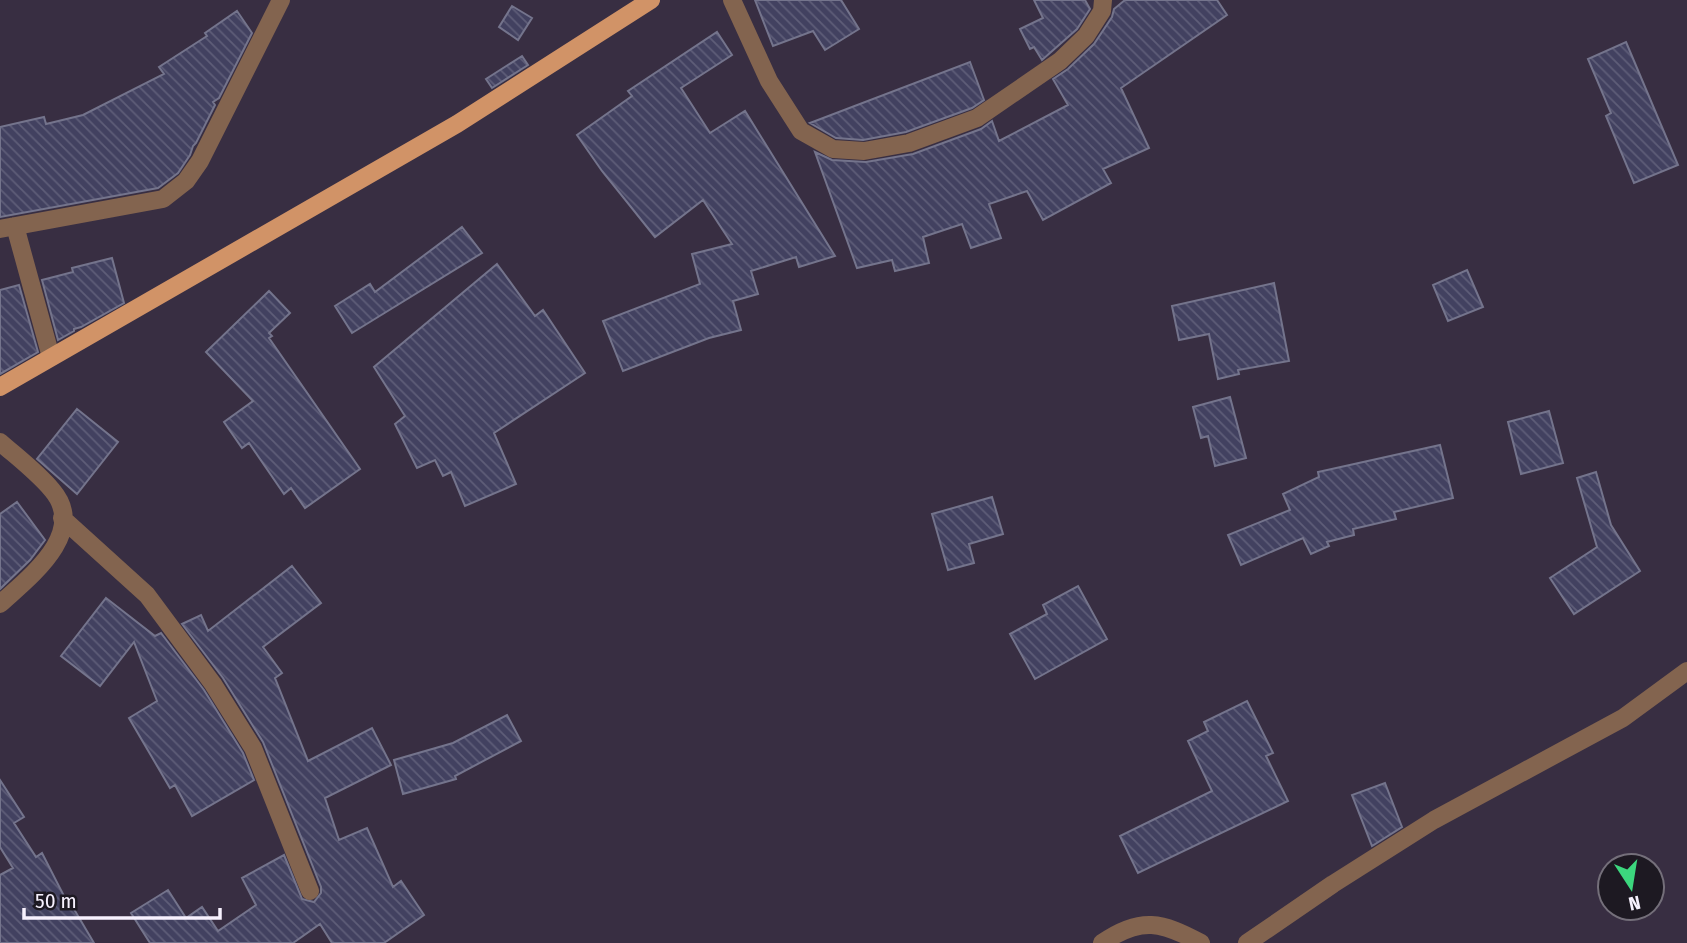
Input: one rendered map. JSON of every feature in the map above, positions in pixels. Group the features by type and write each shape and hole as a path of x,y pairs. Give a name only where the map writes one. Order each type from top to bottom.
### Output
{"main road":[{"path":"0,387 457,124 652,0"}],"street":[{"path":"51,357 7,227 163,199 186,181 200,161 281,0"},
{"path":"732,0 769,81 801,131 833,149 864,151 909,143 977,118 1060,61 1086,36 1101,11 1103,0"},
{"path":"0,442 52,491 60,503 62,518 60,537 53,553 0,604"},
{"path":"62,518 147,595 214,684 253,748 310,891"},
{"path":"1247,943 1434,820 1623,718 1687,671"},
{"path":"1102,943 1118,932 1158,924 1201,943"}],"building":[{"path":"755,0 841,0 859,29 825,50 813,31 773,46"},
{"path":"1034,0 1085,0 1090,9 1077,29 1042,60 1034,47 1030,49 1020,29 1043,18"},
{"path":"1125,0 1217,0 1227,15 1121,88 1149,148 1103,169 1111,183 1043,220 1027,191 989,204 1001,238 971,248 962,224 923,237 929,263 895,271 892,260 857,268 815,152 832,160 866,162 913,154 981,129 992,121 999,141 1068,105 1053,79 1068,69 1094,44 1112,17 1114,9"},
{"path":"512,6 532,18 518,40 499,27"},
{"path":"237,11 252,33 219,98 213,102 215,105 178,173 158,188 0,217 0,127 44,117 46,124 83,115 164,74 159,67 207,36 205,33"},
{"path":"717,32 732,55 681,88 710,133 745,111 835,256 799,267 796,257 751,271 758,294 733,301 741,330 709,338 623,371 603,321 700,284 692,254 732,244 703,200 655,237 577,135 632,96 628,91"},
{"path":"1626,42 1678,165 1634,183 1606,116 1611,113 1588,59"},
{"path":"522,56 528,65 492,88 486,79"},
{"path":"970,62 984,100 972,108 906,132 863,140 836,138 810,123"},
{"path":"462,227 482,253 352,333 335,306 370,284 375,292"},
{"path":"112,258 124,303 58,340 42,280 73,272 72,268"},
{"path":"497,264 535,316 543,310 585,373 494,433 516,484 465,506 451,472 443,476 435,460 417,468 395,424 405,416 374,367"},
{"path":"1467,270 1483,307 1448,321 1433,285"},
{"path":"1274,283 1289,361 1238,370 1239,374 1218,379 1209,334 1179,340 1172,306"},
{"path":"19,285 38,352 0,374 0,290"},
{"path":"269,291 290,313 269,333 272,336 269,338 360,469 305,508 291,488 284,494 249,443 242,448 224,422 253,401 206,352"},
{"path":"1230,397 1246,458 1215,466 1208,436 1201,438 1193,407"},
{"path":"77,409 118,442 77,494 37,459"},
{"path":"1549,411 1563,463 1521,474 1508,422"},
{"path":"1440,445 1453,498 1394,512 1396,519 1353,529 1354,535 1327,542 1329,546 1311,554 1303,538 1241,565 1228,535 1290,510 1283,494 1319,477 1318,472"},
{"path":"1596,472 1611,525 1640,571 1574,614 1550,578 1597,547 1577,478"},
{"path":"992,497 1003,534 969,544 974,563 948,570 932,514"},
{"path":"17,502 45,540 30,560 0,589 0,514"},
{"path":"292,566 321,603 263,647 282,673 275,678 308,761 372,728 391,765 325,798 339,840 367,828 393,887 401,881 424,915 384,943 332,943 320,924 293,943 150,943 131,913 168,890 186,918 202,907 218,931 256,905 242,878 284,855 302,899 314,902 321,893 321,887 263,742 223,678 182,624 201,615 208,631"},
{"path":"1078,586 1107,639 1035,679 1010,634 1047,614 1043,605"},
{"path":"106,598 155,636 161,633 204,690 243,753 254,780 192,816 175,785 170,788 129,718 157,701 134,642 100,686 61,656"},
{"path":"1247,701 1273,753 1266,756 1288,801 1138,873 1120,836 1212,791 1188,741 1208,731 1204,722"},
{"path":"507,715 521,741 455,776 456,779 403,794 394,760 453,743"},
{"path":"0,780 24,817 14,823 36,857 42,853 66,900 68,899 94,943 0,943 0,875 13,868 0,847"},
{"path":"1385,783 1402,827 1372,846 1352,795"}]}
